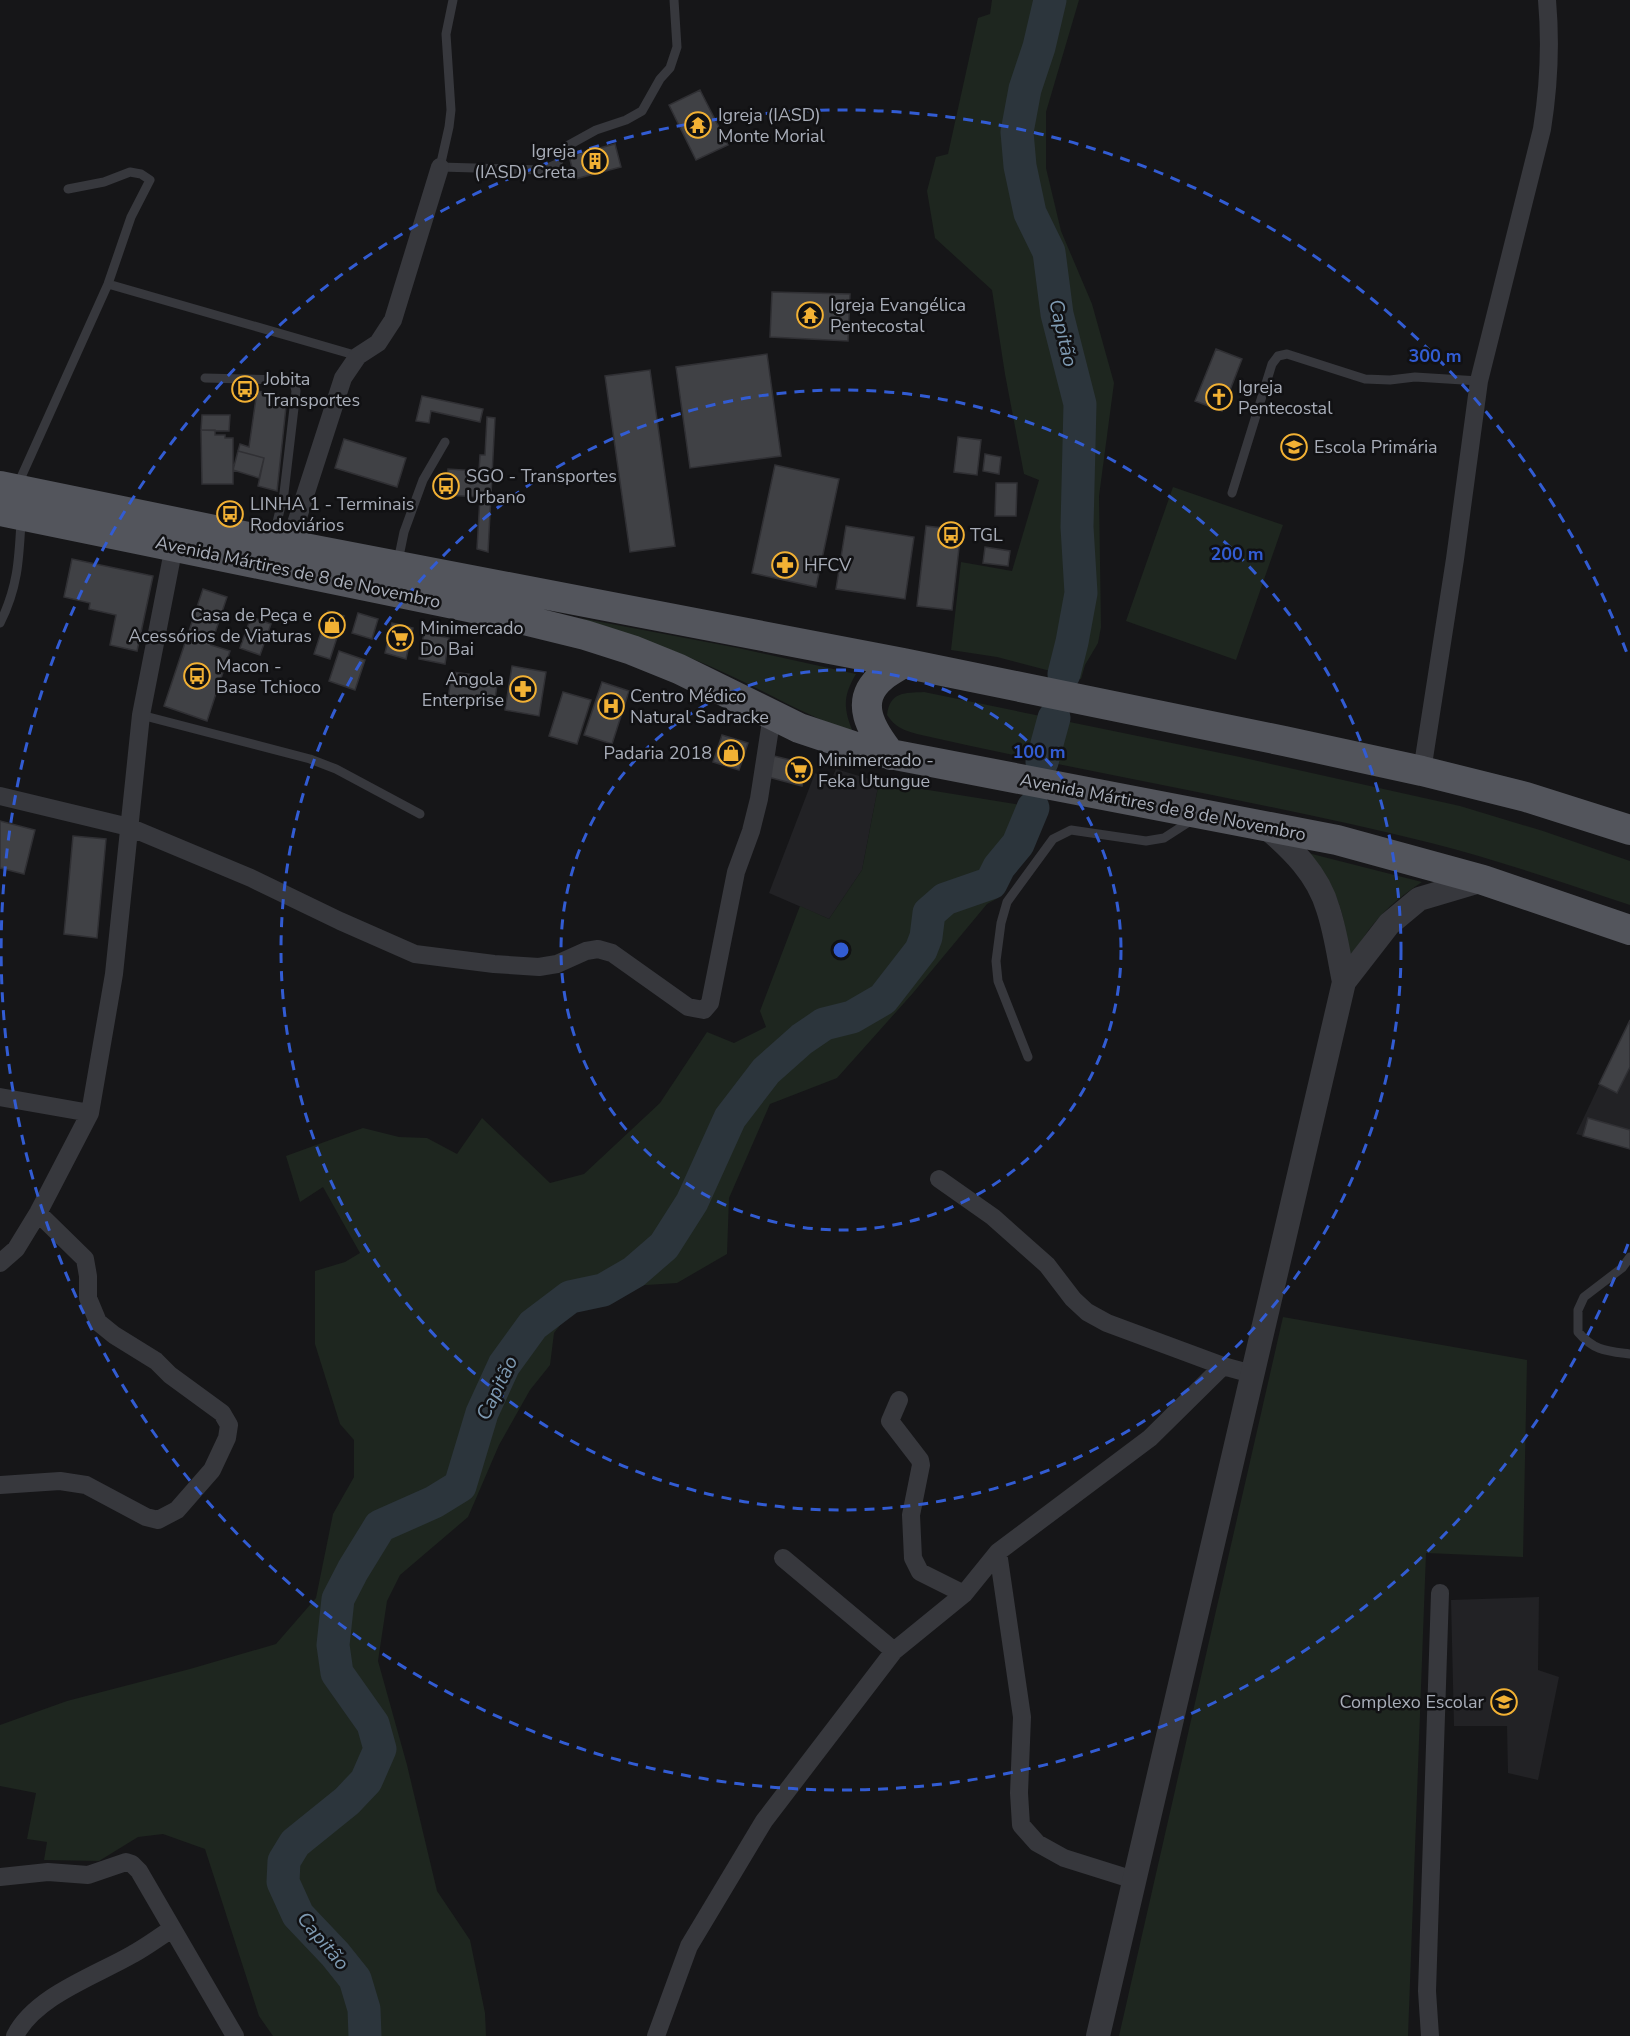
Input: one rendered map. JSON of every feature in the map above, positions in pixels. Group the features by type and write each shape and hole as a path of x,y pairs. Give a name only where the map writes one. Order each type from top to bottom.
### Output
{"main road":[{"name":"Avenida Mártires de 8 de Novembro","path":"9,501 281,543 903,663 1422,771 1526,797 1630,830"},
{"name":"Avenida Mártires de 8 de Novembro","path":"9,501 174,546 488,611 585,635 632,650 679,669 772,715 828,738 891,755 1337,840 1483,880 1630,930"},
{"path":"891,755 870,724 867,704 871,688 883,676 903,663"}],"street":[{"path":"1422,771 1455,559 1479,381 1542,129 1549,87 1550,30 1547,0"},
{"path":"281,543 343,378 358,356 378,343 393,320 440,167"},
{"path":"0,1263 16,1249 38,1213 90,1113 114,974 141,715 174,546"},
{"path":"0,796 129,827 251,878 415,954 539,967 557,964 586,951 598,949 612,953 688,1007 704,1010 710,1003 736,872 752,831 772,715"},
{"path":"1264,826 1291,848 1315,879 1328,908 1344,982"},
{"path":"1098,2036 1344,982 1389,924 1419,899 1483,880"},
{"path":"0,1097 90,1113"},
{"path":"939,1179 993,1217 1047,1265 1073,1299 1087,1312 1107,1323 1223,1366 1252,1374"},
{"path":"0,1485 60,1481 86,1485 146,1517 158,1520 177,1510 212,1470 227,1438 230,1425 222,1413 170,1376 156,1361 114,1335 98,1322 88,1298 85,1259 38,1213"},
{"path":"656,2036 666,2014 689,1946 764,1821 894,1651 964,1594 998,1552 1150,1438 1223,1366"},
{"path":"899,1400 890,1421 920,1460 921,1465 911,1515 913,1558 921,1572 964,1594"},
{"path":"998,1552 1022,1717 1019,1793 1021,1825 1037,1843 1064,1858 1134,1880"},
{"path":"783,1558 894,1651"},
{"path":"1430,2036 1427,1991 1440,1593"},
{"path":"0,1877 48,1872 88,1875 126,1862 132,1864 139,1871 231,2035"},
{"path":"15,2036 22,2023 37,2010 172,1929"}],"lane":[{"path":"453,0 446,34 451,110 440,167 543,170 557,164 567,146 596,130 626,120 642,111 660,79 670,68 677,47 674,0"},
{"path":"0,623 8,607 18,574 9,501 108,284 131,217 150,180 141,174 129,172 104,182 68,189"},
{"path":"108,284 358,356"},
{"path":"1232,493 1272,364 1278,356 1287,354 1365,379 1415,378 1479,381"},
{"path":"205,378 285,380 294,383 296,391 284,493 281,543"},
{"path":"396,566 404,532 423,480 445,442"},
{"path":"141,715 310,759 336,769 420,814"},
{"path":"1028,1057 998,981 996,961 1001,923 1007,902 1053,838 1063,832 1071,830 1146,841 1164,838 1202,814"},
{"path":"1630,1257 1626,1268 1584,1297 1578,1310 1578,1332 1588,1344 1608,1352 1630,1354"}],"shaded area":[{"path":"992,0 1079,0 1046,112 1046,168 1061,231 1092,304 1114,383 1099,496 1101,627 1098,643 1085,665 1081,679 997,657 951,650 961,562 1012,571 1039,480 1024,474 992,290 935,238 927,191 936,157 948,154 978,18 990,14"},
{"path":"1173,487 1283,525 1236,660 1126,621"},
{"path":"580,618 738,648 856,674 846,702 847,716 853,732 804,712 691,658"},
{"path":"924,692 1240,757 1460,806 1543,831 1630,861 1630,905 1506,864 1431,843 1303,814 917,734 900,727 887,715 891,701 895,697 905,693"},
{"path":"836,769 879,782 862,870 829,919 769,893 815,773 831,780"},
{"path":"879,782 1015,804 1048,812 998,898 987,904 913,993 837,1078 770,1104 729,1198 727,1254 677,1283 631,1286 574,1307 554,1333 550,1365 530,1390 499,1445 468,1517 400,1575 387,1601 378,1661 407,1765 437,1891 470,1940 485,2013 486,2036 273,2036 259,2016 205,1849 163,1834 138,1837 99,1861 44,1860 47,1842 27,1839 36,1793 0,1786 0,1725 67,1701 276,1644 316,1598 333,1514 354,1477 354,1440 340,1424 315,1344 315,1271 345,1262 360,1253 323,1187 300,1202 286,1156 363,1128 399,1137 427,1138 457,1154 482,1118 550,1183 584,1174 660,1103 707,1032 734,1043 766,1027 760,1011 800,906 829,919 862,870"},
{"path":"1308,853 1422,882 1388,908 1364,936 1349,961 1339,903 1327,879"},
{"path":"1630,1020 1630,1149 1576,1134"},
{"path":"1283,1317 1527,1360 1523,1557 1426,1553 1408,2036 1119,2036"},
{"name":"Complexo Escolar","path":"1539,1597 1538,1670 1559,1677 1538,1780 1508,1773 1507,1726 1454,1726 1451,1600"}],"building":[{"name":"Igreja (IASD) Monte Morial","path":"700,90 728,145 696,160 669,105"},
{"name":"Igreja (IASD) Creta","path":"615,144 621,167 575,179 569,156"},
{"name":"Igreja Evangélica Pentecostal","path":"772,292 850,294 848,341 770,337"},
{"path":"1216,349 1242,359 1222,411 1195,401"},
{"path":"767,354 781,456 690,468 676,367"},
{"path":"650,370 675,546 630,552 605,376"},
{"path":"257,391 287,397 277,491 258,486 264,458 238,451 240,444 249,447"},
{"path":"422,396 483,409 480,422 431,411 429,423 416,421"},
{"path":"202,415 230,415 229,431 201,430"},
{"path":"487,417 495,418 488,552 477,549 480,497 446,495 448,469 479,471 480,455 485,455"},
{"path":"201,430 215,430 215,435 233,438 233,484 202,484"},
{"path":"958,437 981,440 977,475 954,472"},
{"path":"344,439 406,458 397,487 335,468"},
{"path":"238,451 264,458 259,478 233,470"},
{"path":"985,454 1001,457 999,474 983,471"},
{"path":"775,465 839,479 816,587 752,573"},
{"path":"996,483 1017,483 1016,516 995,516"},
{"path":"846,526 914,537 905,599 836,589"},
{"path":"926,526 961,530 952,610 917,606"},
{"path":"985,547 1010,551 1008,566 983,563"},
{"path":"72,559 153,576 137,651 110,645 116,615 89,609 90,603 64,597"},
{"path":"203,589 227,597 211,645 230,651 207,721 164,706"},
{"path":"328,611 344,616 330,659 314,654"},
{"path":"358,613 378,619 372,639 352,633"},
{"path":"251,617 271,624 260,655 240,648"},
{"path":"392,623 413,628 406,659 385,653"},
{"path":"424,633 449,638 445,664 419,659"},
{"path":"339,651 365,660 355,690 329,681"},
{"path":"512,666 546,672 539,716 505,710"},
{"path":"452,672 498,678 494,706 448,699"},
{"path":"602,682 629,691 612,744 584,735"},
{"path":"563,692 591,700 577,744 549,736"},
{"path":"722,735 748,743 739,770 713,762"},
{"path":"774,756 807,764 802,786 768,777"},
{"path":"0,821 35,830 24,874 0,868"},
{"path":"73,836 106,839 97,938 64,934"},
{"path":"1630,1020 1630,1067 1617,1093 1599,1084"},
{"path":"1588,1118 1630,1130 1630,1149 1583,1136"}],"waterway":[{"name":"Capitão","path":"1050,0 1039,47 1025,89 1017,132 1020,166 1030,213 1049,252 1057,314 1080,404 1077,527 1081,593 1064,674"},
{"name":"Capitão","path":"1042,762 1054,718"},
{"name":"Capitão","path":"365,2036 364,2009 355,1979 298,1915 283,1882 284,1861 295,1843 347,1801 366,1781 380,1749 373,1724 337,1673 333,1645 338,1599 353,1570 380,1526 434,1502 460,1486 482,1413 504,1365 533,1325 570,1297 603,1290 634,1272 664,1246 692,1202 730,1118 766,1071 802,1039 824,1024 852,1017 883,999 921,950 926,937 929,913 945,899 991,883 999,867 1018,844 1033,808"}],"place":[{"name":"Igreja (IASD) Monte Morial","path":"698,125"},
{"name":"Igreja (IASD) Creta","path":"595,161"},
{"name":"Igreja Evangélica Pentecostal","path":"810,315"},
{"name":"Jobita Transportes","path":"245,389"},
{"name":"Igreja Pentecostal","path":"1219,397"},
{"name":"Escola Primária","path":"1294,447"},
{"name":"SGO - Transportes Urbano","path":"446,486"},
{"name":"LINHA 1 - Terminais Rodoviários","path":"230,514"},
{"name":"TGL","path":"951,535"},
{"name":"HFCV","path":"785,565"},
{"name":"Casa de Peça e Acessórios de Viaturas","path":"332,625"},
{"name":"Minimercado Do Bai","path":"400,638"},
{"name":"Macon - Base Tchioco","path":"197,676"},
{"name":"Angola Enterprise","path":"523,689"},
{"name":"Centro Médico Natural Sadracke","path":"611,706"},
{"name":"Padaria 2018","path":"731,753"},
{"name":"Minimercado - Feka Utungue","path":"799,770"},
{"name":"Complexo Escolar","path":"1504,1702"}]}
